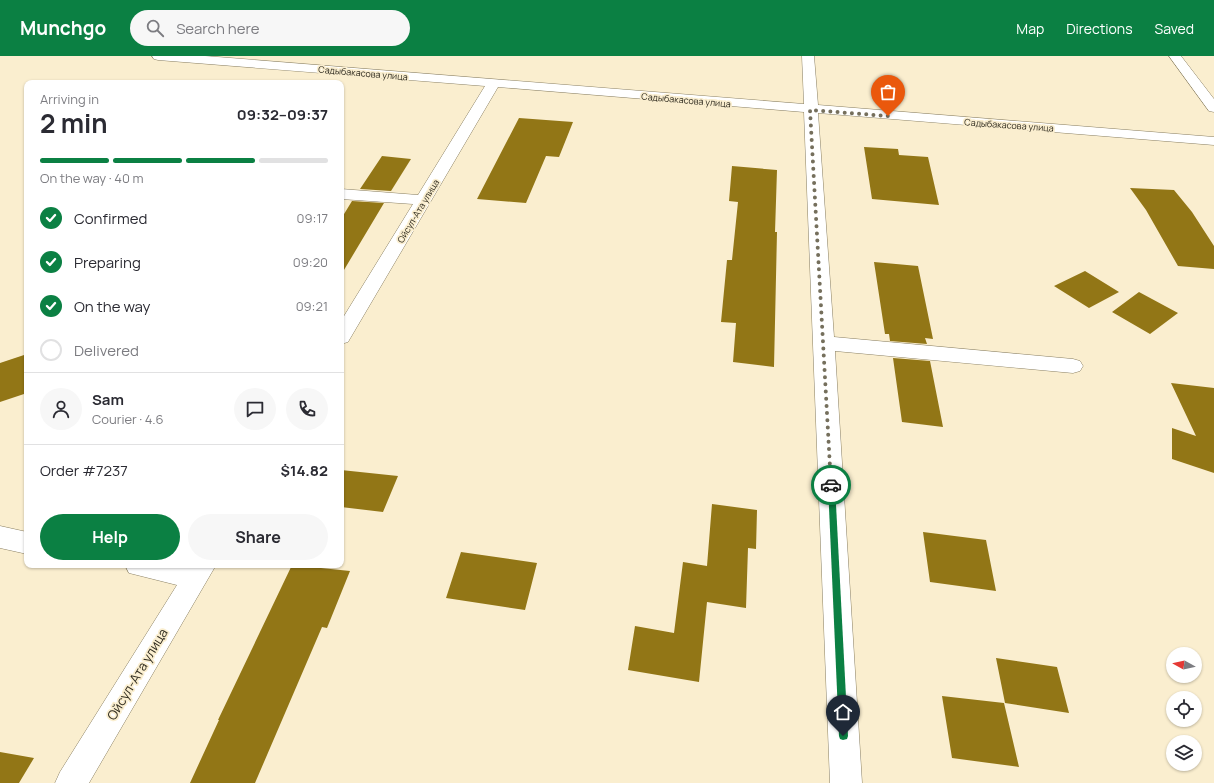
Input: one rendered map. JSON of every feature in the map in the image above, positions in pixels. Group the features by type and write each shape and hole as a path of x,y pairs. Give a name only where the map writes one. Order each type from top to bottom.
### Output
{"street":[{"name":"Садыбакасова улица","path":"158,56 810,110 1214,141"},
{"path":"808,56 846,783"},
{"path":"1175,56 1214,108"},
{"name":"Ойсул-Ата улица","path":"344,332 494,84"},
{"path":"344,194 424,200"},
{"path":"824,343 1073,366"},
{"path":"0,537 24,542"},
{"path":"168,568 199,571"},
{"name":"Ойсул-Ата улица","path":"71,783 199,571"}],"building":[{"path":"519,118 573,122 559,157 546,156 526,203 477,199"},
{"path":"864,147 898,149 899,155 928,157 939,205 872,199"},
{"path":"382,156 411,159 391,191 360,189"},
{"path":"732,166 777,170 774,367 733,362 736,323 721,322 727,260 732,260 738,202 729,201"},
{"path":"1130,188 1174,190 1192,212 1214,246 1214,269 1178,266 1146,210"},
{"path":"352,201 384,203 344,270 344,214"},
{"path":"874,262 918,266 933,339 925,338 927,344 890,341 889,334 885,334"},
{"path":"1085,271 1119,292 1089,308 1054,286"},
{"path":"1139,292 1178,313 1150,334 1112,312"},
{"path":"24,355 24,394 0,402 0,363"},
{"path":"893,358 930,361 943,427 902,422"},
{"path":"1171,383 1214,388 1214,473 1172,459 1172,428 1196,436"},
{"path":"344,470 398,476 383,512 344,507"},
{"path":"712,504 757,510 756,549 748,548 746,608 707,602 699,682 628,670 635,626 674,633 683,562 707,566"},
{"path":"923,532 986,540 996,591 930,582"},
{"path":"461,552 537,563 525,610 446,598"},
{"path":"291,568 321,568 350,571 327,628 322,627 255,783 190,783 218,720"},
{"path":"996,658 1057,667 1069,713 1005,703"},
{"path":"942,696 1004,703 1019,767 952,758"},
{"path":"0,752 34,758 19,783 0,783"}],"way so far":[{"path":"831,485 810,110 888,116"}],"route":[{"path":"831,485 843,736"}]}
